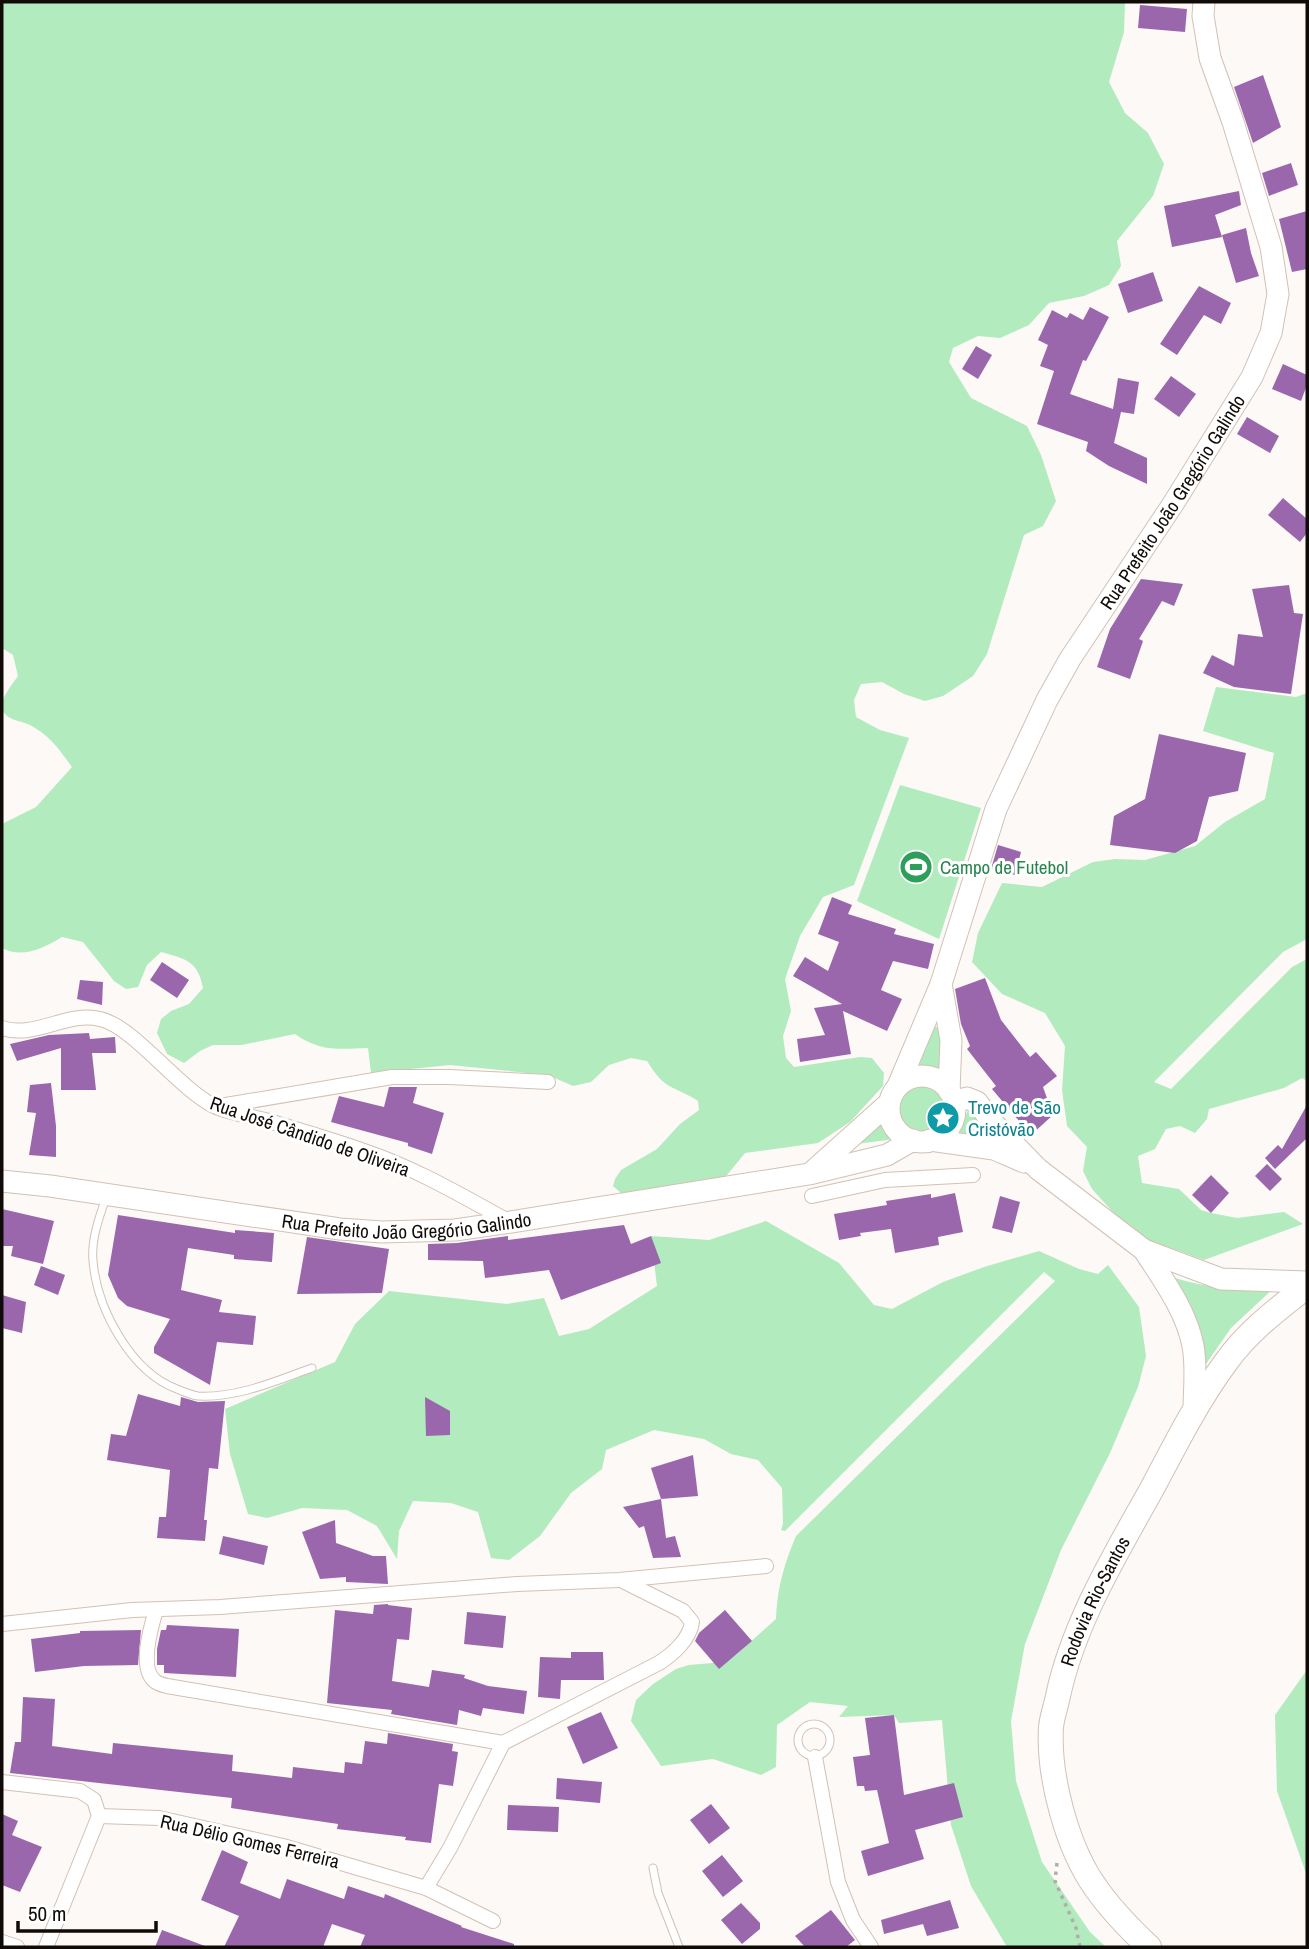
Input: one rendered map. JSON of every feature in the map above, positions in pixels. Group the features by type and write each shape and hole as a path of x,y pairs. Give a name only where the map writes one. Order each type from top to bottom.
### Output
{"highway":[{"name":"Rodovia Rio-Santos","path":"1149,1947 1095,1887 1075,1849 1061,1808 1051,1727 1064,1666 1105,1572 1194,1411 1244,1339 1307,1284"}],"main road":[{"name":"Rua Prefeito João Gregório Galindo","path":"893,1094 941,984 996,810 1047,700 1070,659 1173,504 1252,377 1271,333 1278,294 1271,247 1233,122 1210,58 1203,16 1204,2"},
{"path":"922,1140 947,1130 952,1121 951,1040 941,984"},
{"path":"809,1174 906,1080 925,1076 934,1078 952,1096 977,1102 993,1123 1038,1169 1144,1250 1221,1279 1307,1284"},
{"path":"893,1094 889,1113 897,1130 922,1140 994,1149 1038,1169"},
{"name":"Rua Prefeito João Gregório Galindo","path":"2,1181 340,1229 382,1232 455,1230 809,1174 887,1155 922,1140"},
{"path":"1144,1250 1180,1309 1188,1328 1194,1348 1194,1411"}],"street":[{"name":"Rua José Cândido de Oliveira","path":"2,1028 13,1032 49,1026 76,1017 102,1019 122,1030 177,1081 215,1107 370,1153 424,1176 511,1222"},
{"path":"215,1107 392,1077 548,1082"},
{"path":"885,1180 887,1155"},
{"path":"812,1196 885,1180 973,1175"},
{"path":"2,1625 132,1609 220,1607 517,1584 619,1580 766,1566"},
{"path":"426,1888 450,1848 503,1743 659,1663 688,1635 692,1622 683,1611 619,1580"},
{"path":"156,1610 148,1640 148,1670 154,1681 167,1686 503,1743"},
{"path":"815,1756 838,1882 853,1920 871,1947"},
{"path":"2,1783 80,1790 94,1800 99,1816 46,1947"},
{"name":"Rua Délio Gomes Ferreira","path":"99,1816 159,1818 283,1846 426,1888 493,1921"},
{"path":"2,1941 17,1947"}],"lane":[{"path":"107,1194 98,1220 93,1260 104,1307 132,1356 162,1384 195,1396 236,1393 312,1368"},
{"path":"808,1724 818,1724 826,1729 830,1737 830,1746 824,1754 815,1756 806,1754 800,1748 798,1738 801,1730 808,1724"},
{"path":"653,1868 661,1902 679,1947"}],"path":[{"path":"1075,1849 1058,1857 1055,1881 1076,1928 1080,1947"}],"green space":[{"path":"2,2 1125,2 1124,32 1109,82 1125,113 1148,133 1164,164 1153,196 1117,241 1121,266 1109,285 1084,296 1049,303 1029,325 1000,338 978,336 953,348 949,362 971,398 1027,426 1041,455 1056,501 1043,526 1024,535 987,654 973,676 943,696 925,701 882,682 861,684 854,700 856,717 880,730 909,738 854,885 823,897 800,936 785,979 791,1011 783,1036 786,1058 794,1067 860,1057 872,1058 884,1073 883,1086 850,1122 818,1143 745,1153 723,1180 638,1193 621,1193 613,1186 621,1170 657,1149 680,1124 699,1110 698,1101 665,1083 647,1061 631,1058 609,1065 591,1082 573,1086 548,1075 450,1065 371,1073 368,1048 321,1047 295,1034 242,1045 213,1045 184,1063 167,1054 157,1033 161,1019 171,1011 189,1004 203,988 198,972 190,962 161,952 147,965 138,987 126,989 114,981 83,942 62,937 25,952 2,948 2,824 36,807 72,767 43,733 10,718 2,709 5,696 18,676 13,655 2,648"},
{"path":"1216,687 1296,697 1307,693 1307,939 1283,952 1154,1082 1171,1089 1292,967 1307,959 1307,1081 1302,1078 1284,1088 1209,1109 1207,1119 1195,1133 1180,1126 1166,1129 1155,1149 1138,1156 1142,1183 1179,1189 1201,1210 1237,1218 1284,1212 1303,1224 1204,1260 1143,1238 1120,1220 1092,1189 1083,1171 1087,1147 1067,1126 1062,1090 1065,1046 1045,1013 1002,994 972,962 978,933 1002,883 1042,887 1093,862 1115,859 1145,860 1195,846 1225,822 1265,799 1274,753 1203,731"},
{"name":"Campo de Futebol","path":"900,785 981,808 939,939 857,901"},
{"path":"932,1026 939,1028 945,1073 918,1069"},
{"path":"922,1085 938,1092 945,1108 938,1124 922,1131 906,1124 899,1108 906,1092"},
{"path":"969,1108 1007,1149 950,1140"},
{"path":"882,1117 886,1128 895,1139 848,1145"},
{"path":"766,1221 839,1263 874,1305 892,1309 943,1282 1039,1251 1079,1269 1098,1274 1108,1265 1139,1307 1146,1356 1138,1387 1110,1453 1061,1550 1025,1644 1011,1721 1016,1781 1042,1862 1090,1932 1106,1947 1007,1947 971,1886 951,1825 942,1720 899,1723 894,1715 839,1717 848,1706 810,1702 777,1725 776,1767 761,1775 713,1759 661,1766 631,1721 636,1700 653,1684 676,1669 712,1663 737,1654 776,1619 782,1577 796,1536 1055,1281 1044,1272 785,1531 781,1530 782,1488 758,1460 731,1454 704,1439 654,1430 606,1450 602,1469 571,1493 540,1536 509,1560 491,1558 478,1512 451,1503 413,1501 399,1531 397,1559 377,1526 347,1510 302,1508 267,1518 248,1514 230,1454 225,1409 335,1362 355,1324 389,1291 507,1304 544,1298 559,1336 589,1329 657,1286 651,1236 709,1240"},
{"path":"1172,1277 1223,1288 1274,1288 1231,1328 1206,1364 1195,1319"},
{"path":"1307,1670 1307,1876 1277,1791 1275,1715"}],"building":[{"path":"1140,5 1187,9 1185,32 1138,28"},
{"path":"1263,75 1281,127 1253,143 1234,87"},
{"path":"1291,163 1298,185 1269,196 1262,173"},
{"path":"1239,191 1241,205 1215,215 1222,237 1172,247 1164,206"},
{"path":"1307,211 1307,269 1292,272 1279,219"},
{"path":"1246,228 1259,276 1236,283 1222,235"},
{"path":"1153,272 1163,301 1128,313 1118,284"},
{"path":"1199,286 1231,303 1221,324 1204,315 1177,355 1160,344"},
{"path":"1090,307 1109,317 1086,361 1083,360 1070,394 1113,409 1118,378 1139,382 1134,414 1121,412 1114,443 1147,458 1147,484 1109,466 1086,451 1088,442 1037,424 1054,371 1040,366 1048,345 1038,340 1052,310 1067,318 1070,313 1083,320"},
{"path":"976,346 992,355 978,379 962,369"},
{"path":"1283,364 1307,375 1307,385 1301,401 1272,389"},
{"path":"1171,376 1196,394 1179,417 1154,399"},
{"path":"1247,417 1279,436 1270,453 1237,434"},
{"path":"1283,498 1307,519 1307,533 1300,542 1268,515"},
{"path":"1141,579 1183,584 1174,606 1162,601 1139,639 1143,641 1130,679 1097,667 1110,629"},
{"path":"1289,585 1294,613 1303,614 1291,694 1234,687 1203,673 1212,655 1234,666 1238,634 1263,637 1252,589"},
{"path":"1159,734 1246,753 1238,791 1209,797 1197,841 1175,853 1110,845 1114,816 1145,799"},
{"path":"998,845 1021,852 1015,875 991,869"},
{"path":"832,897 852,905 848,914 896,929 894,934 934,944 928,969 893,961 881,990 902,999 887,1031 843,1011 851,1054 800,1062 797,1039 825,1035 814,1008 842,1004 793,976 805,957 828,971 839,942 818,934"},
{"path":"162,962 189,980 177,998 150,980"},
{"path":"985,978 1001,1020 1030,1057 1036,1052 1057,1076 1043,1087 1053,1115 1031,1135 992,1089 996,1086 967,1049 970,1046 961,1024 955,989"},
{"path":"80,980 103,982 102,1005 77,999"},
{"path":"89,1033 90,1039 115,1037 116,1053 92,1053 96,1090 61,1090 61,1048 17,1061 10,1044 49,1035"},
{"path":"51,1083 56,1157 29,1155 36,1113 27,1112 30,1085"},
{"path":"389,1087 417,1087 413,1103 444,1113 432,1154 408,1146 408,1143 331,1122 339,1096 384,1107"},
{"path":"1307,1105 1307,1138 1275,1169 1265,1158 1278,1145 1282,1149"},
{"path":"1267,1164 1282,1179 1270,1191 1255,1176"},
{"path":"1211,1175 1229,1193 1211,1213 1192,1195"},
{"path":"955,1193 963,1232 938,1237 939,1245 895,1253 891,1229 860,1233 861,1236 839,1240 834,1214 887,1205 886,1201 931,1194 931,1198"},
{"path":"1000,1196 1020,1202 1012,1233 992,1228"},
{"path":"2,1209 54,1221 43,1264 11,1256 13,1246 2,1246"},
{"path":"118,1215 235,1233 235,1230 274,1233 272,1262 234,1259 234,1255 188,1248 181,1290 222,1300 219,1312 256,1316 253,1345 217,1342 210,1385 154,1353 154,1347 170,1319 127,1306 118,1298 108,1275"},
{"path":"624,1225 631,1244 651,1236 661,1263 561,1300 549,1270 485,1278 483,1261 428,1260 428,1244 508,1236 508,1240"},
{"path":"307,1237 389,1249 382,1293 297,1294"},
{"path":"41,1266 65,1275 58,1295 34,1285"},
{"path":"2,1295 26,1302 22,1333 2,1328"},
{"path":"138,1394 180,1406 181,1397 198,1402 225,1401 218,1469 209,1468 204,1520 207,1520 205,1541 157,1538 159,1517 166,1517 170,1470 107,1460 111,1434 126,1436"},
{"path":"425,1397 450,1411 450,1435 426,1436"},
{"path":"693,1455 698,1496 661,1499 651,1468"},
{"path":"661,1499 666,1538 675,1536 681,1557 653,1558 644,1526 639,1528 623,1507"},
{"path":"335,1520 336,1543 373,1556 386,1556 388,1584 346,1582 346,1577 320,1579 302,1532"},
{"path":"223,1536 268,1546 264,1565 219,1554"},
{"path":"374,1605 412,1608 409,1640 397,1639 392,1681 429,1687 432,1670 465,1675 464,1678 488,1686 527,1691 524,1714 483,1708 481,1716 459,1710 457,1725 391,1714 392,1710 327,1703 335,1610 373,1614"},
{"path":"725,1610 752,1641 719,1669 695,1641 699,1633"},
{"path":"467,1612 506,1616 503,1648 464,1644"},
{"path":"167,1625 239,1629 236,1677 164,1673 164,1665 157,1665 157,1649 161,1630 166,1630"},
{"path":"141,1630 138,1665 84,1666 35,1672 31,1639 80,1631"},
{"path":"571,1652 603,1652 604,1680 561,1680 560,1699 538,1697 540,1657 571,1658"},
{"path":"23,1697 55,1699 52,1746 112,1754 113,1743 233,1755 232,1771 292,1778 293,1767 344,1773 345,1762 362,1764 365,1741 387,1744 388,1733 453,1744 452,1751 458,1752 453,1786 439,1784 431,1843 405,1840 406,1837 337,1829 338,1824 231,1808 232,1798 10,1773 15,1742 21,1742"},
{"path":"601,1712 618,1748 583,1764 567,1727"},
{"path":"894,1715 904,1795 954,1783 963,1817 915,1830 924,1859 868,1876 861,1851 889,1843 877,1790 865,1791 864,1786 857,1786 853,1757 870,1755 865,1718"},
{"path":"557,1778 602,1782 600,1803 556,1799"},
{"path":"711,1804 730,1828 709,1844 690,1820"},
{"path":"508,1805 559,1807 558,1832 507,1830"},
{"path":"2,1814 18,1821 12,1835 42,1847 20,1892 2,1885"},
{"path":"222,1850 248,1862 240,1883 280,1899 287,1879 344,1899 348,1886 384,1898 385,1894 461,1927 514,1944 514,1947 360,1947 365,1935 332,1924 323,1947 224,1947 239,1916 201,1900"},
{"path":"722,1855 743,1881 723,1897 702,1871"},
{"path":"950,1900 959,1928 927,1936 923,1924 884,1934 881,1920"},
{"path":"741,1903 760,1923 760,1929 742,1944 721,1920"},
{"path":"831,1910 855,1940 846,1947 805,1947 795,1936"},
{"path":"162,1930 205,1946 155,1947"}],"place":[{"name":"Campo de Futebol","path":"916,867"},
{"name":"Trevo de São Cristóvão","path":"943,1118"}]}
